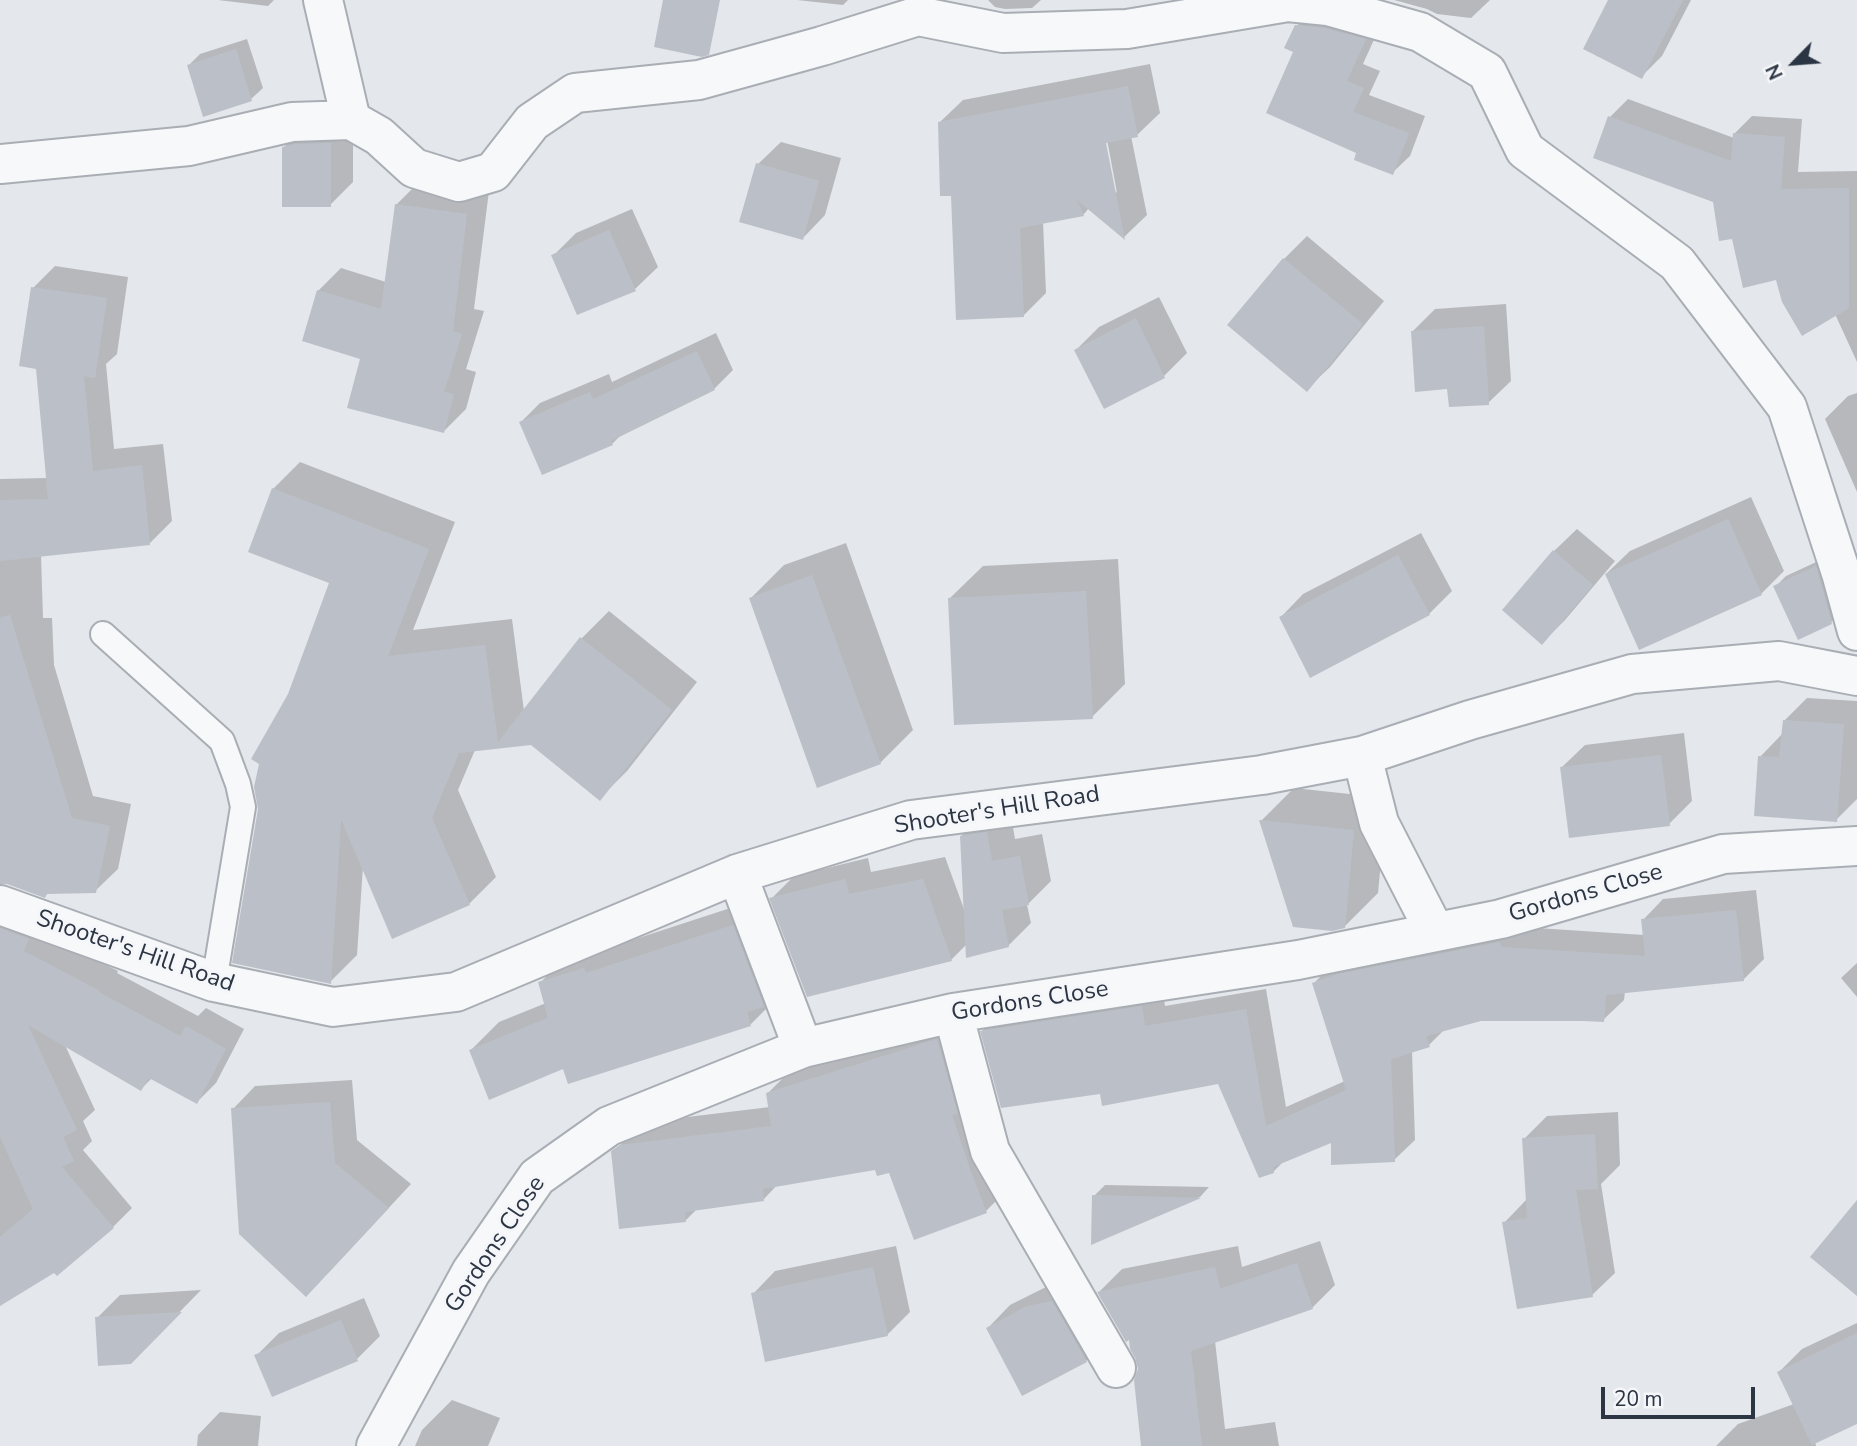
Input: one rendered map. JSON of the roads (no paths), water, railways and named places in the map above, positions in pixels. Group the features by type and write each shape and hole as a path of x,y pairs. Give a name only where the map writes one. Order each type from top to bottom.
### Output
{"street":[{"path":"323,0 351,120"},
{"path":"0,164 188,146 292,122 351,120 379,136 414,168 459,182 493,172 532,122 575,93 699,80 918,16 1003,33 1127,29 1288,2 1328,6 1420,32 1487,72 1525,150 1677,263 1787,407 1857,631"},
{"name":"Shooter's Hill Road","path":"0,905 214,982 333,1007 456,992 737,874 911,820 1262,775 1362,756 1470,720 1632,674 1779,661 1857,676"},
{"path":"1362,756 1379,824 1435,932"},
{"name":"Gordons Close","path":"376,1446 471,1272 537,1177 609,1126 803,1048 953,1013 1298,960 1501,919 1723,854 1857,846"},
{"path":"737,874 803,1048"},
{"path":"953,1013 990,1151 1115,1368"}],"lane":[{"path":"103,634 222,741 238,784 243,807 214,982"}]}
